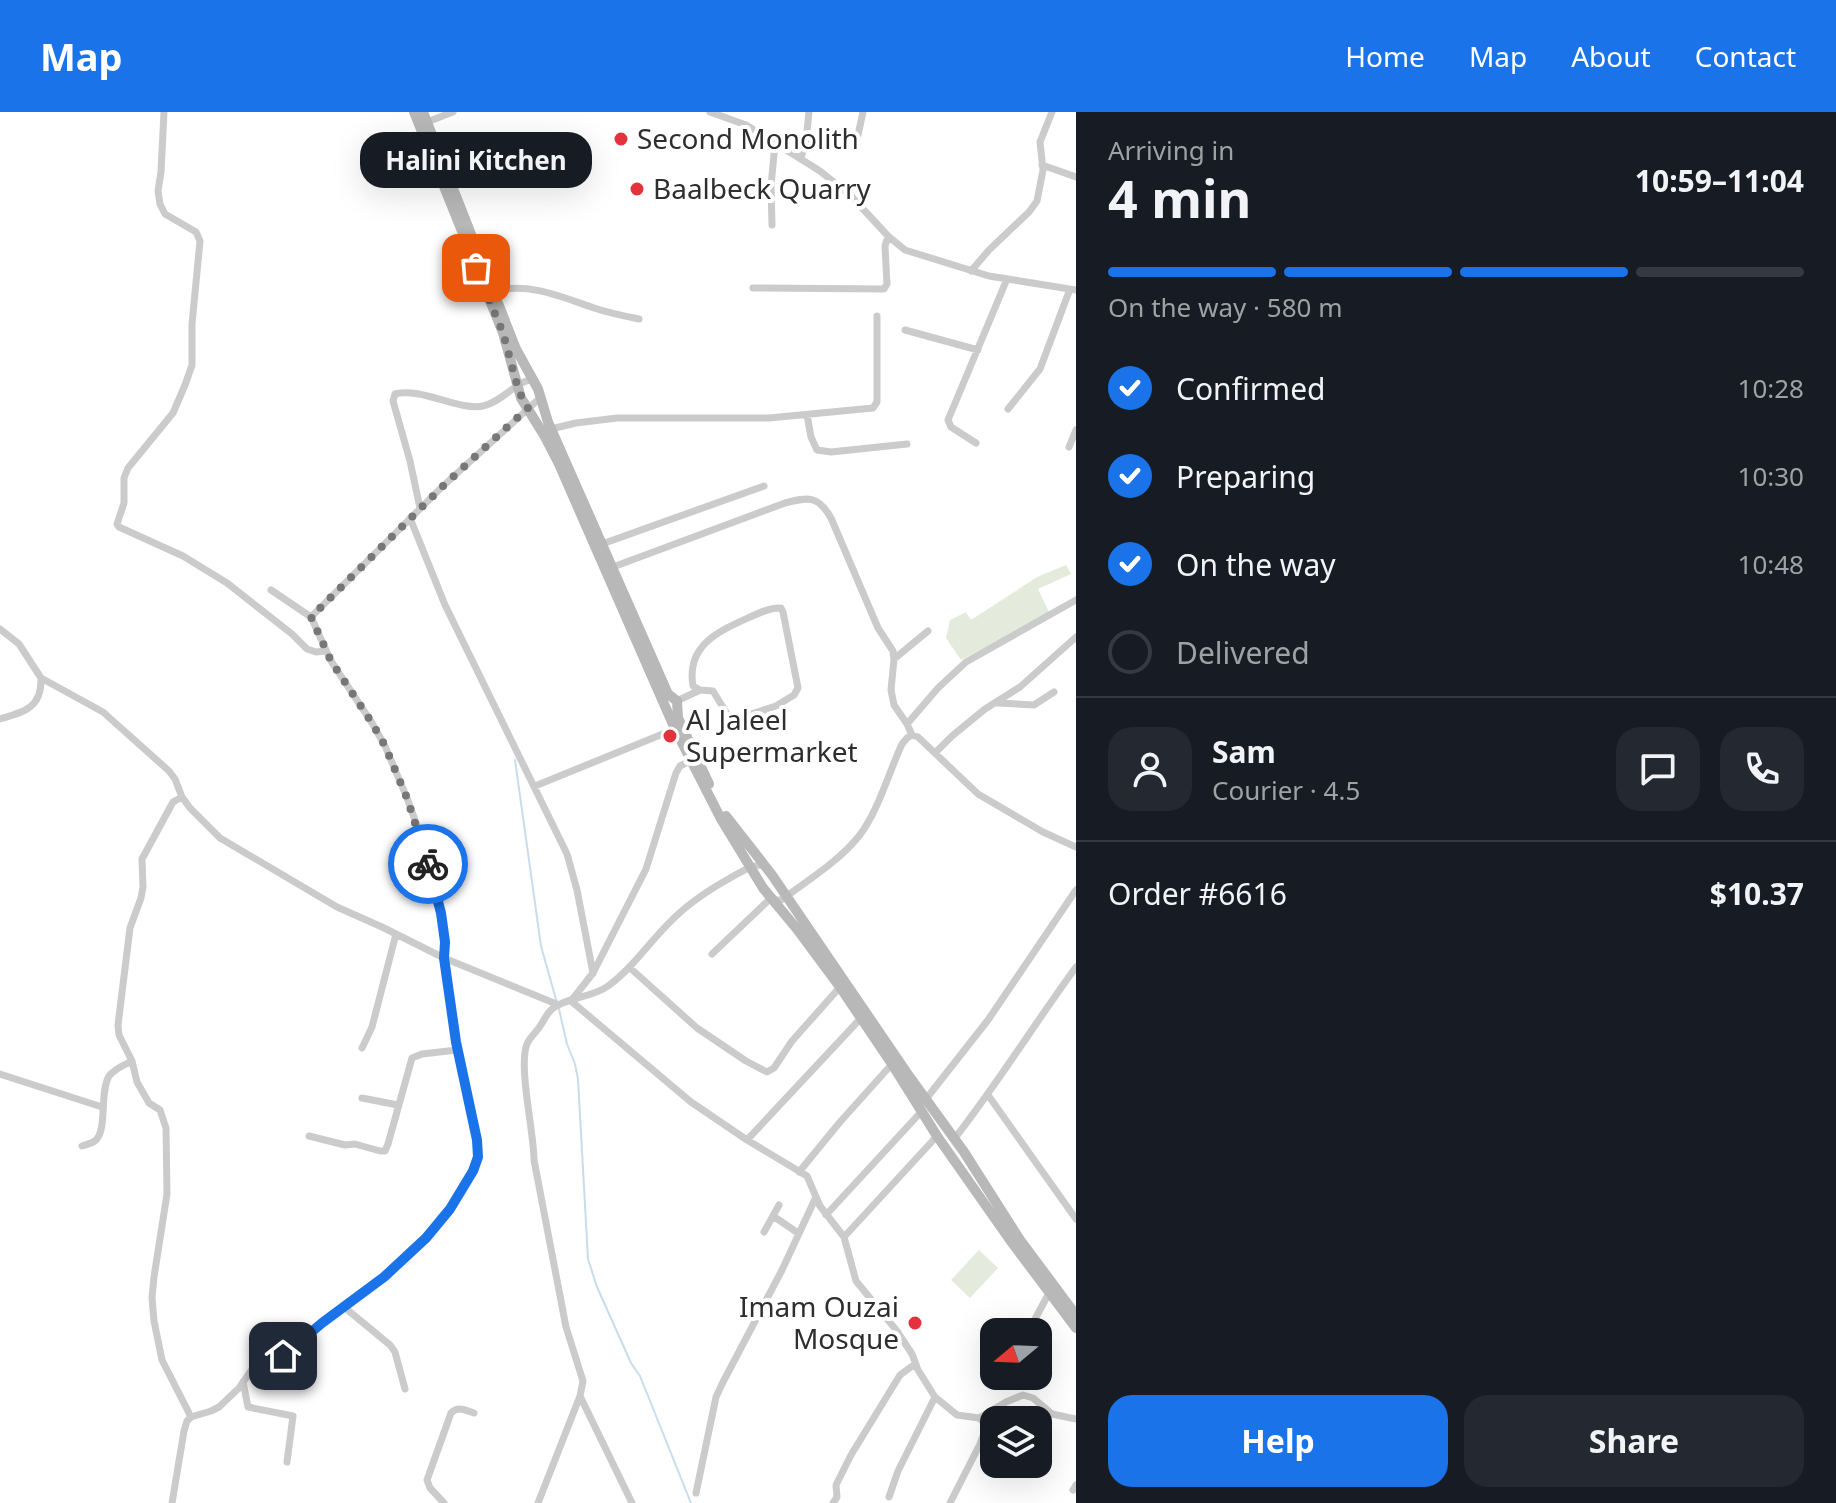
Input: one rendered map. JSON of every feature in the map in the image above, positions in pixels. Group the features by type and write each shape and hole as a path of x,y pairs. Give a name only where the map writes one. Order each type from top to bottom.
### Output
{"main road":[{"path":"414,112 503,333 521,398 562,472 675,729 714,808 772,899 840,987 953,1160 1076,1328"},
{"path":"425,117 516,349 533,380 551,429 668,694 677,701 678,718 721,808 787,896 955,1138 1020,1240 1076,1315"},
{"path":"935,1134 945,1126"},
{"path":"953,1160 964,1152"}],"street":[{"path":"164,112 158,191 160,204 165,214 196,232 200,241 192,324 192,365 173,413 128,468 124,478 124,503 117,524 183,556 227,583 307,649 326,651"},
{"path":"425,117 453,112"},
{"path":"710,112 721,113 746,125 801,158 851,196 898,245 915,254 971,271 1073,290 1040,369 1008,409"},
{"path":"801,158 809,112"},
{"path":"806,141 851,141 858,135 863,112"},
{"path":"971,271 1035,205 1041,184 1039,146 1050,114 1039,112"},
{"path":"772,225 771,186 775,144"},
{"path":"1042,165 1076,177"},
{"path":"753,288 884,289 887,284 885,246 888,236"},
{"path":"976,443 951,427 948,420 1007,279"},
{"path":"494,291 510,288 559,295 606,312 639,319"},
{"path":"551,429 576,423 635,417 735,419 875,407 877,316"},
{"path":"905,330 978,350"},
{"path":"420,508 393,401 395,394 420,394 475,407 497,401 526,380 533,380"},
{"path":"311,617 420,508 540,398"},
{"path":"807,415 817,450 831,452 907,444"},
{"path":"1069,447 1076,430"},
{"path":"602,544 764,486"},
{"path":"613,567 785,503 804,499 824,506 871,612 891,646 895,710 912,735 918,737 978,794 1076,847"},
{"path":"410,518 445,605 562,842 573,872 593,973"},
{"path":"172,1503 187,1421 219,1407 255,1365 283,1356 384,1277 426,1238 450,1209 478,1157 457,1050 441,913 407,798 378,733 326,651 311,617 271,590"},
{"path":"907,724 966,662 1076,600"},
{"path":"1060,608 1067,607 1076,613"},
{"path":"677,701 700,690 713,691 729,717 736,719 776,706 794,695 798,688 781,608 767,610 723,629 705,643 692,673 693,686 700,690"},
{"path":"0,629 19,644 41,678 42,690 33,705 0,719"},
{"path":"894,659 928,631"},
{"path":"935,753 995,702 1020,687 1076,637"},
{"path":"41,678 103,712 169,771 190,808 220,838 337,907 444,958 559,1005"},
{"path":"995,702 1034,705 1054,692"},
{"path":"535,786 675,729"},
{"path":"712,954 772,899 781,900 787,896 833,861 859,836 902,744 912,735"},
{"path":"571,1001 593,973 646,869 676,773 680,766 690,761"},
{"path":"182,797 173,802 142,859 143,887 130,928 118,1025 119,1035 142,1092 149,1103 160,1110 166,1128 167,1194 152,1298 162,1360 191,1417"},
{"path":"538,1503 583,1381 566,1327 534,1160 525,1073 528,1041 551,1010 603,989 629,967 682,911 713,888 750,867 765,865"},
{"path":"926,1099 988,1020 1076,890"},
{"path":"1068,903 1076,909"},
{"path":"362,1048 372,1027 396,934"},
{"path":"629,967 697,1028 767,1072 774,1068 792,1041 840,987"},
{"path":"955,1138 1076,967"},
{"path":"571,1001 691,1102 808,1178 826,1215 844,1237 856,1281 897,1331 935,1397 957,1415 986,1422 987,1429 950,1503"},
{"path":"747,1140 861,1018"},
{"path":"309,1136 385,1151 412,1058 457,1050"},
{"path":"82,1146 95,1141 98,1136 102,1099 110,1076 132,1061"},
{"path":"799,1172 892,1064"},
{"path":"0,1074 102,1107"},
{"path":"988,1095 1076,1219"},
{"path":"362,1098 398,1105"},
{"path":"826,1215 921,1112"},
{"path":"844,1237 935,1134"},
{"path":"696,1493 716,1397 816,1197"},
{"path":"764,1232 779,1205"},
{"path":"773,1216 798,1233"},
{"path":"1036,1318 1049,1293"},
{"path":"344,1307 390,1345 395,1352 405,1389"},
{"path":"833,1503 837,1497 836,1485 851,1455 900,1375 915,1364"},
{"path":"243,1382 248,1407 293,1416 287,1462"},
{"path":"979,1418 1023,1395 1033,1398 1052,1414 1076,1419"},
{"path":"580,1396 632,1503"},
{"path":"889,1497 935,1397"},
{"path":"444,1503 427,1480 451,1413 462,1408 474,1413"}],"green space":[{"path":"1066,565 1071,574 1038,589 1050,614 961,660 946,638 950,620 966,612 971,620 1037,577"},
{"path":"979,1250 998,1268 970,1298 951,1280"}],"waterway":[{"path":"515,760 541,946 557,1003"},
{"path":"559,1009 578,1079 588,1259 597,1287 631,1363 640,1376 691,1503"}],"way so far":[{"path":"428,864 407,798 385,746 331,661 311,617 443,486 528,408 521,398 503,333 476,268"}],"place":[{"name":"Second Monolith","path":"621,139"},
{"name":"Baalbeck Quarry","path":"637,189"},
{"name":"Halini Kitchen","path":"476,268"},
{"name":"Al Jaleel Supermarket","path":"670,736"},
{"name":"Imam Ouzai Mosque","path":"915,1323"}],"route":[{"path":"283,1356 384,1277 426,1238 450,1209 478,1157 456,1042 441,913 428,864"}]}
